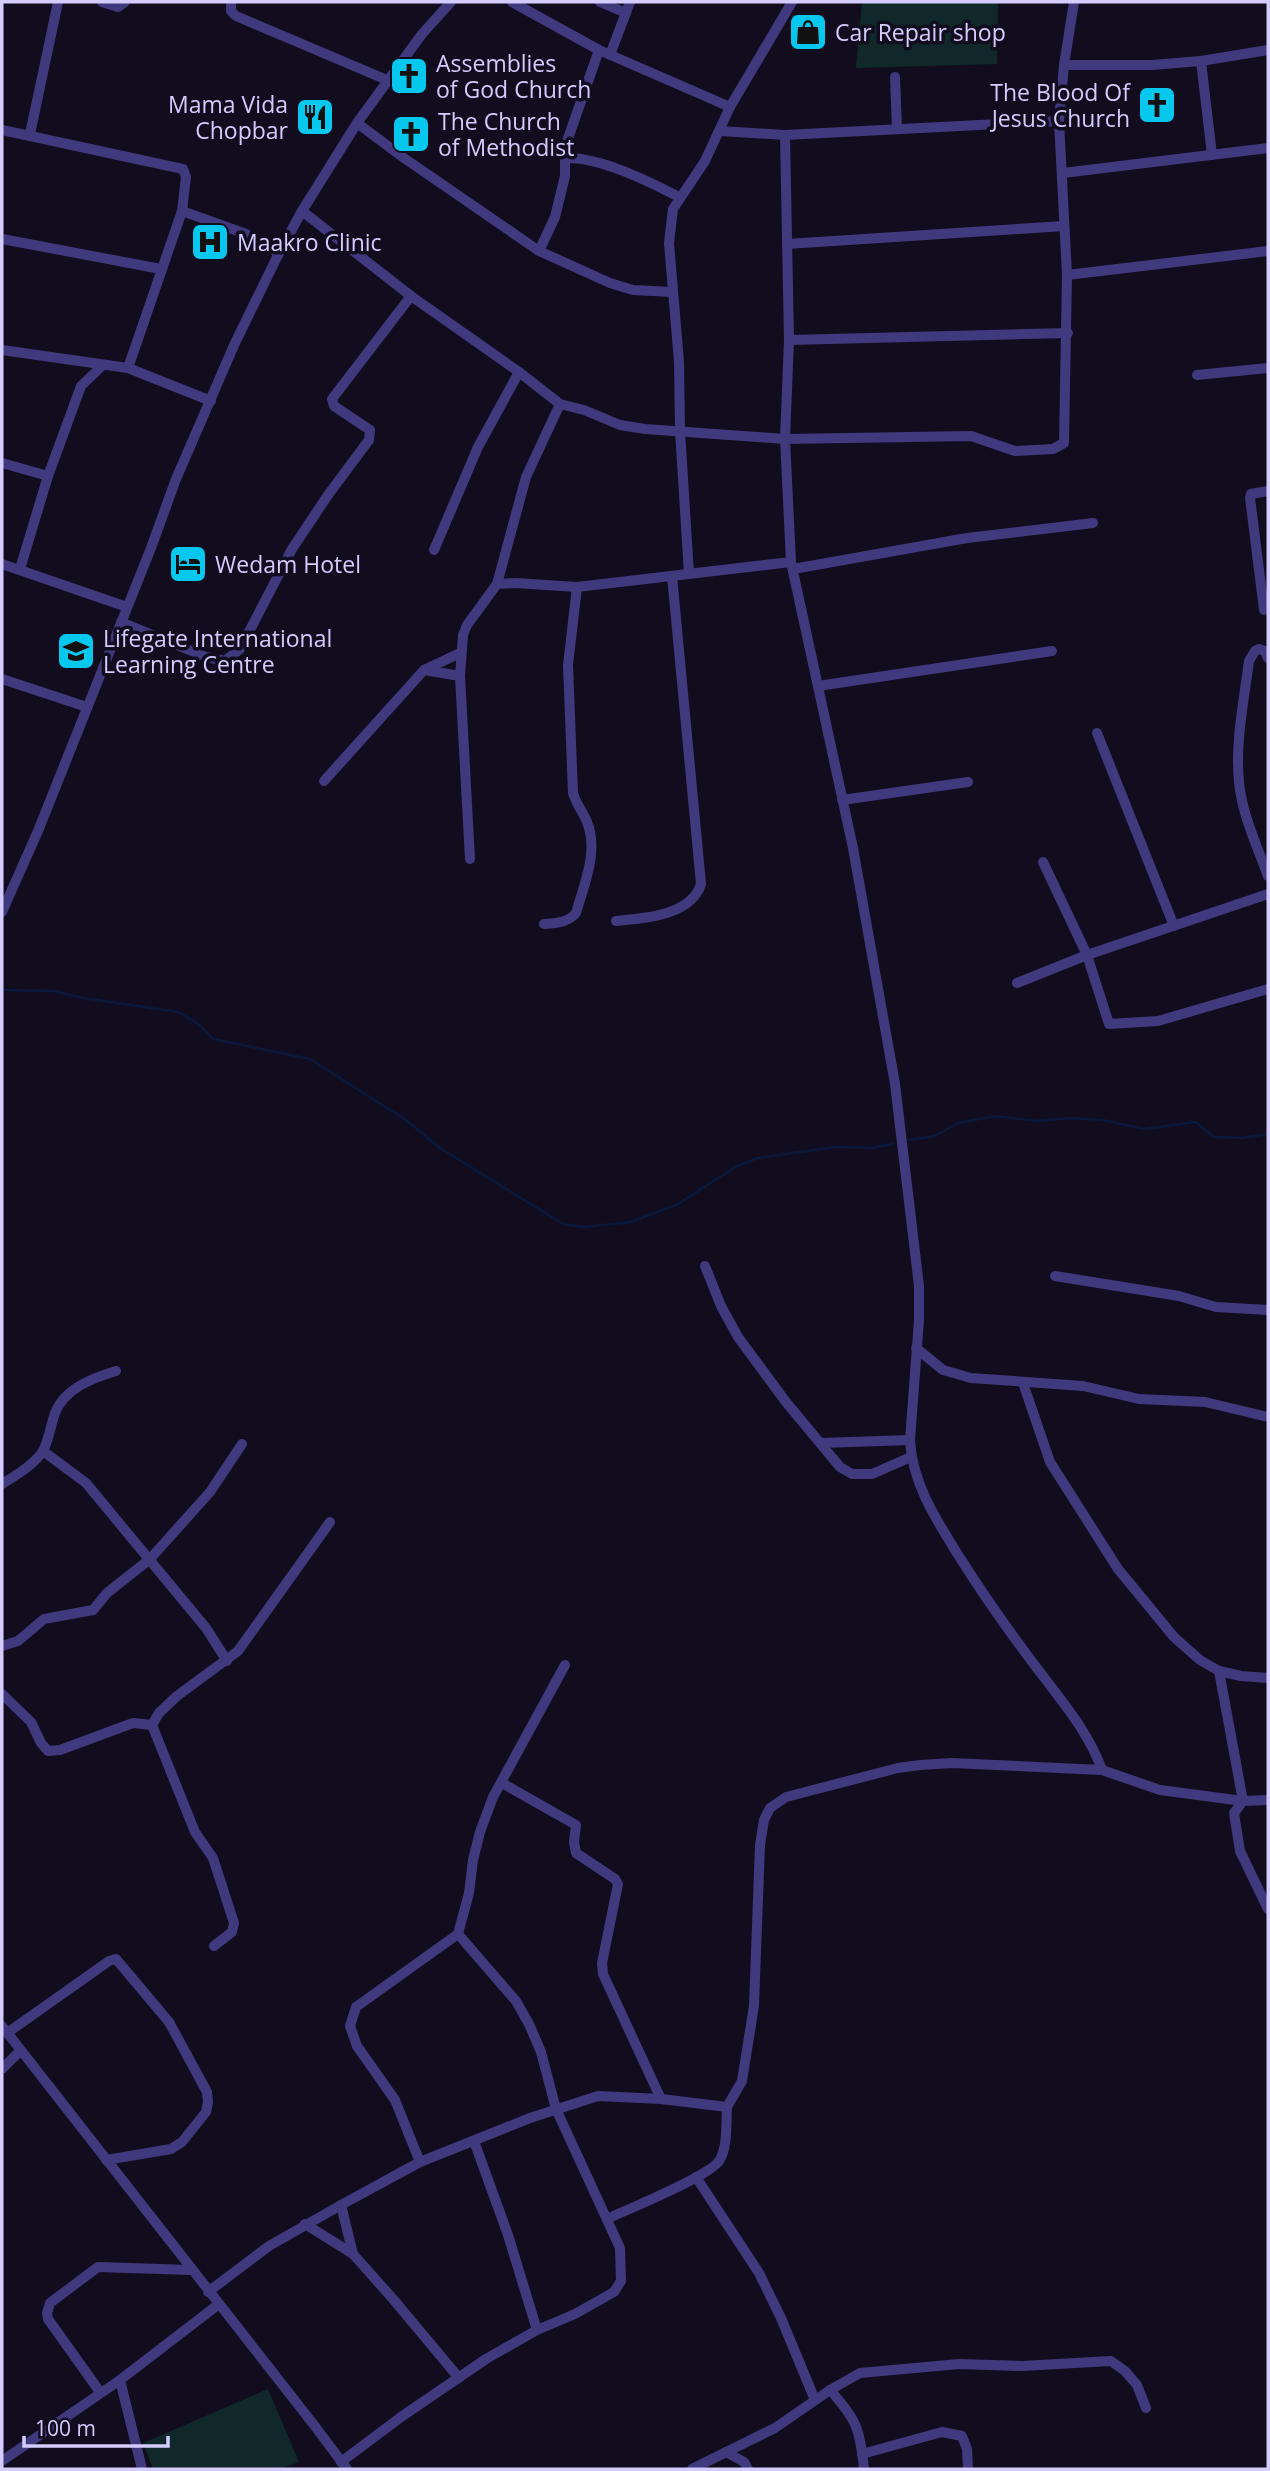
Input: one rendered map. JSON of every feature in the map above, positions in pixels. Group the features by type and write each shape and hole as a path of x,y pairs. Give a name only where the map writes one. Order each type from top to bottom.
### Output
{"street":[{"path":"30,134 58,2"},
{"path":"102,2 118,7 125,2"},
{"path":"232,2 231,11 236,16 387,80"},
{"path":"2,912 38,831 176,479 235,343 279,253 357,123 422,34 451,2"},
{"path":"512,2 530,6 599,50 730,107"},
{"path":"600,2 628,7 610,55"},
{"path":"689,574 670,224 679,197 705,161 730,107 792,2"},
{"path":"302,211 411,296 519,372 559,404 584,410 620,425 785,439 971,436 1015,451 1053,449 1064,443 1068,333 1059,121 1074,2"},
{"path":"539,251 555,217 565,176 565,147 599,50"},
{"path":"1064,65 1152,65 1201,61 1268,50"},
{"path":"1201,61 1212,155"},
{"path":"895,77 897,130"},
{"path":"720,131 785,135 1059,121"},
{"path":"357,123 539,251 610,283 633,290 672,292"},
{"path":"2,130 183,169 186,177 182,211 128,368"},
{"path":"785,135 789,340 785,439 792,566 842,800 895,1084 919,1286 911,1457 929,1507 946,1535 997,1615 1082,1728 1102,1770"},
{"path":"1063,173 1268,148"},
{"path":"566,158 600,164 679,197"},
{"path":"182,211 246,234 279,253"},
{"path":"787,244 1064,226"},
{"path":"2,239 161,269"},
{"path":"1067,275 1268,251"},
{"path":"121,622 206,657 225,661 240,649 292,550 369,440 370,430 334,406 332,399 411,296"},
{"path":"789,340 1068,333"},
{"path":"2,349 128,368 211,401"},
{"path":"75,362 81,386"},
{"path":"20,569 48,477 81,386 102,366"},
{"path":"1197,375 1268,368"},
{"path":"434,550 478,447 519,372"},
{"path":"470,859 460,653 467,625 496,584 502,570 509,534 526,477 559,404"},
{"path":"2,463 48,477"},
{"path":"1264,610 1250,498 1251,494 1268,491"},
{"path":"496,584 577,587 792,566 967,538 1093,523"},
{"path":"2,564 127,607"},
{"path":"502,570 515,583"},
{"path":"616,921 657,916 674,909 698,892 701,884 672,576"},
{"path":"544,924 564,921 576,914 591,861 587,822 576,803 572,771 569,665 577,587"},
{"path":"1268,657 1265,651 1259,649 1249,661 1239,749 1239,782 1244,805 1268,876"},
{"path":"818,686 1052,651"},
{"path":"324,781 424,670 460,653"},
{"path":"424,670 460,676"},
{"path":"2,679 87,707"},
{"path":"1097,733 1174,926"},
{"path":"842,800 968,782"},
{"path":"1043,862 1087,955 1109,1024 1158,1021 1268,989"},
{"path":"1017,982 1087,955 1268,894"},
{"path":"705,1266 721,1306 738,1337 839,1467 852,1474 872,1474 911,1457"},
{"path":"1055,1276 1179,1296 1216,1307 1268,1310"},
{"path":"916,1348 943,1370 953,1374 1023,1384 1083,1386 1139,1399 1205,1402 1268,1417"},
{"path":"3,1480 35,1460 43,1451 57,1409 69,1394 89,1380 116,1371"},
{"path":"1023,1384 1050,1462 1118,1569 1174,1637 1199,1660 1219,1671 1268,1678"},
{"path":"821,1443 910,1440"},
{"path":"2,1646 18,1641 44,1619 93,1610 107,1593 150,1559 210,1492 242,1444"},
{"path":"43,1451 86,1483 206,1628 227,1661"},
{"path":"152,1724 159,1713 177,1696 238,1651 330,1522"},
{"path":"420,2162 395,2100 357,2046 350,2025 356,2007 458,1934 469,1893 480,1832 493,1797 565,1665"},
{"path":"1219,1671 1243,1801 1234,1813 1236,1839 1268,1909"},
{"path":"2,1694 31,1722 48,1751 60,1750 133,1723 152,1724"},
{"path":"152,1724 195,1832 213,1858 234,1923 232,1932 214,1946"},
{"path":"607,2219 696,2177 720,2161 727,2107 742,2081 754,2006 760,1844 764,1820 770,1808 786,1797 898,1768 951,1763 1102,1770 1160,1790 1243,1801 1268,1800"},
{"path":"502,1783 576,1825 576,1853 615,1879 618,1884 602,1963 603,1974 661,2099"},
{"path":"106,2160 171,2149 182,2142 206,2112 208,2102 207,2092 169,2022 116,1959 4,2029 344,2466 401,2417 459,2378 537,2330 575,2314 614,2292 621,2281 620,2248 556,2109 541,2052 529,2024 516,2001 458,1934"},
{"path":"2,2069 20,2051"},
{"path":"208,2292 269,2246 420,2162 556,2109 598,2096 661,2099 727,2107"},
{"path":"474,2141 508,2235 537,2330"},
{"path":"696,2177 759,2273 815,2400"},
{"path":"341,2204 353,2254"},
{"path":"305,2224 353,2254 459,2378"},
{"path":"100,2392 48,2319 50,2304 97,2267 191,2270"},
{"path":"2,2461 120,2380 219,2304"},
{"path":"692,2469 775,2428 860,2373 959,2364 1022,2366 1111,2361 1125,2371 1137,2385 1146,2409"},
{"path":"120,2380 142,2469"},
{"path":"830,2390 850,2412 859,2431 864,2469"},
{"path":"862,2454 942,2432 962,2436 967,2449 968,2469"},
{"path":"726,2452 744,2462 748,2469"}],"green space":[{"path":"862,2 998,2 997,64 856,68"},
{"path":"268,2389 299,2462 280,2469 153,2469 143,2443"}],"waterway":[{"path":"2,990 54,991 178,1012 200,1025 213,1039 310,1059 406,1120 440,1148 563,1224 585,1227 631,1222 678,1204 737,1166 758,1158 835,1147 872,1148 893,1144"},
{"path":"909,1140 935,1136 958,1123 996,1116 1037,1121 1070,1118 1103,1120 1145,1129 1195,1122 1214,1137 1242,1138 1268,1134"}],"place":[{"name":"Car Repair shop","path":"808,32"},
{"name":"Assemblies of God Church","path":"409,76"},
{"name":"The Blood Of Jesus Church","path":"1157,105"},
{"name":"Mama Vida Chopbar","path":"315,117"},
{"name":"The Church of Methodist","path":"411,134"},
{"name":"Maakro Clinic","path":"210,242"},
{"name":"Wedam Hotel","path":"188,564"},
{"name":"Lifegate International Learning Centre","path":"76,651"}]}
